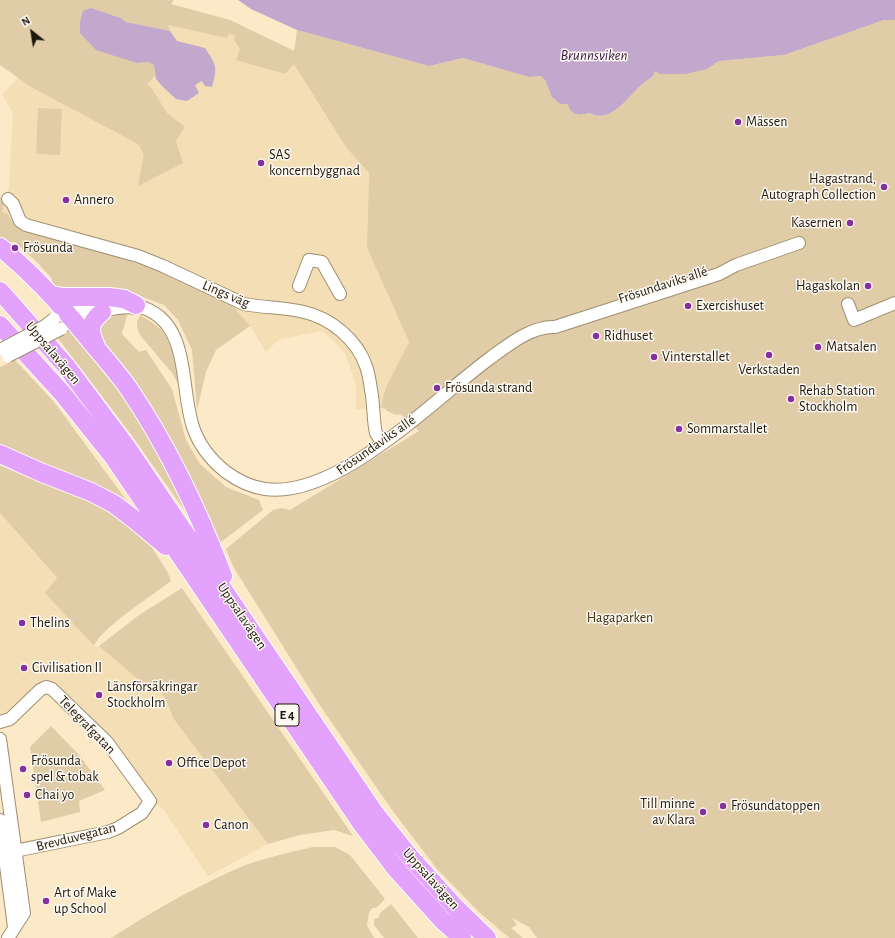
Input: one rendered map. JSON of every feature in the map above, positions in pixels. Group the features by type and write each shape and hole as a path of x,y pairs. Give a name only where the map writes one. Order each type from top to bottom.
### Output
{"highway":[{"path":"0,248 21,264 52,295 64,321 98,351 128,388 152,426 179,474 209,540 233,603"},
{"name":"Uppsalavägen","path":"0,291 66,366 128,449 379,817 410,857 455,907 487,938"},
{"path":"52,295 124,299 142,308"},
{"path":"98,351 90,328 92,322 102,312"},
{"name":"Uppsalavägen","path":"0,325 62,393 114,458 361,823 396,869 442,920 462,938"},
{"path":"0,454 91,492 114,504 181,558"},
{"path":"396,869 427,920 445,938"}],"street":[{"name":"Lings väg","path":"8,199 13,204 20,221 26,225 138,256 163,266 244,304 304,312 318,316 327,321 354,344 366,366 372,392 376,432 383,443"},
{"name":"Frösundaviks allé","path":"142,308 159,317 169,327 177,341 183,364 193,427 198,438 212,459 222,469 251,485 263,489 290,490 333,475 348,466 406,426 492,356 512,342 537,329 556,327 719,274 736,265 798,243"},
{"path":"299,286 309,260 322,262 340,294"},
{"path":"848,304 854,320 895,303"},
{"path":"64,321 95,305 125,304 142,308"},
{"path":"3,353 45,326 109,309 129,307 142,308"},
{"name":"Telegrafgatan","path":"0,722 10,719 40,690 46,687 52,689 107,742 150,801"},
{"path":"0,738 7,853"},
{"name":"Brevduvegatan","path":"7,853 108,832 118,828 142,813 150,801"},
{"path":"0,820 7,853 24,913 8,938"}],"shaded area":[{"path":"56,0 156,0 230,20 295,51 369,173 367,248 409,342 386,387 381,408 356,409 356,385 346,355 334,341 322,331 278,340 266,352 250,326 215,286 139,253 2,212 9,187 13,113 2,94 52,46"},
{"path":"0,513 57,579 46,593 95,647 99,646 146,686 157,690 164,696 173,718 235,798 268,844 208,876 163,809 151,801 53,688 0,721"}],"green space":[{"name":"Hagaparken","path":"0,0 174,0 171,4 230,20 294,51 297,30 429,66 463,58 529,77 541,76 545,80 552,97 560,104 568,104 582,115 590,113 597,116 610,113 617,109 640,86 653,76 654,71 707,69 719,61 784,55 884,20 895,20 895,938 537,938 529,927 512,918 517,925 511,928 523,938 510,938 479,912 437,869 392,810 319,704 234,568 226,549 273,510 281,508 290,510 419,431 401,415 396,415 387,411 386,409 381,408 386,387 409,342 367,248 369,173 346,147 294,64 285,74 236,60 240,49 234,40 235,35 229,34 227,38 168,25 170,31 126,22 111,14 137,63 149,62 154,65 155,75 147,85 150,86 167,113 185,127 176,141 183,163 138,186 144,154 138,144 31,87 0,65"},
{"path":"38,108 62,109 60,155 36,154"},
{"path":"0,198 5,200 2,212 8,214 13,223 149,264 226,298 250,326 216,350 206,372 197,410 192,350 178,320 164,305 135,294 59,293 54,288 51,277 38,263 15,242 7,242 0,237"},
{"path":"123,313 127,315 122,334 139,352 146,350 172,389 186,440 200,464 226,487 259,500 263,510 217,545 99,338 97,329 102,320"},
{"path":"140,315 158,327 167,337 174,358 180,387 172,373 140,335 137,322"},
{"path":"74,329 129,397 206,541 130,433 57,337"},
{"path":"15,360 54,402 138,516 0,447 0,367"},
{"path":"0,464 5,464 95,500 147,540 167,571 171,581 106,630 94,646 45,593 57,578 0,513"},
{"path":"182,588 353,836 334,830 300,835 268,844 173,718 164,696 157,690 146,686 99,646 139,615"},
{"path":"51,726 79,755 105,790 79,801 80,812 41,822 30,747"},
{"path":"313,847 335,847 350,855 385,899 376,908 371,909 368,915 367,925 374,938 111,938 171,902 234,870 263,859"},
{"path":"391,904 418,938 384,938 374,925 374,919 378,918 380,913"}],"water":[{"name":"Brunnsviken","path":"238,0 895,0 895,20 884,20 784,55 719,61 707,69 685,74 660,74 655,71 653,76 640,86 617,109 610,113 597,116 590,113 576,114 569,108 568,104 560,104 552,97 545,80 541,76 529,77 463,58 429,66 297,30 251,9"},
{"path":"91,8 121,18 126,22 170,31 177,41 205,48 212,58 215,66 212,87 205,86 202,81 195,85 199,93 187,101 176,99 156,79 154,65 149,62 137,63 96,50 80,33 80,22 83,11"}],"place":[{"name":"Mässen","path":"738,122"},
{"name":"SAS koncernbyggnad","path":"261,163"},
{"name":"Hagastrand, Autograph Collection","path":"884,187"},
{"name":"Annero","path":"66,200"},
{"name":"Kasernen","path":"850,223"},
{"name":"Frösunda","path":"15,248"},
{"name":"Hagaskolan","path":"868,286"},
{"name":"Exercishuset","path":"688,306"},
{"name":"Ridhuset","path":"596,336"},
{"name":"Matsalen","path":"818,347"},
{"name":"Verkstaden","path":"769,355"},
{"name":"Vinterstallet","path":"654,357"},
{"name":"Frösunda strand","path":"437,388"},
{"name":"Rehab Station Stockholm","path":"791,399"},
{"name":"Sommarstallet","path":"679,429"},
{"name":"Thelins","path":"22,623"},
{"name":"Civilisation II","path":"24,668"},
{"name":"Länsförsäkringar Stockholm","path":"99,695"},
{"name":"Office Depot","path":"169,763"},
{"name":"Frösunda spel & tobak","path":"23,769"},
{"name":"Chai yo","path":"27,795"},
{"name":"Frösundatoppen","path":"723,806"},
{"name":"Till minne av Klara","path":"703,812"},
{"name":"Canon","path":"206,825"},
{"name":"Art of Make up School","path":"46,901"}]}
